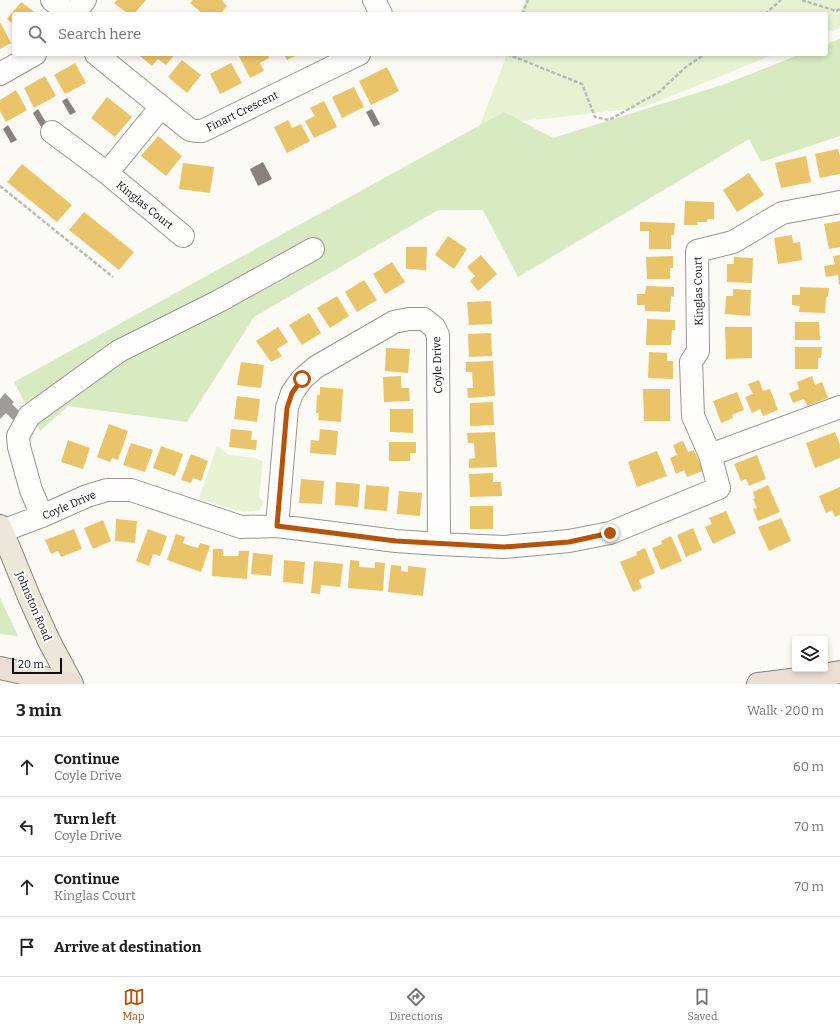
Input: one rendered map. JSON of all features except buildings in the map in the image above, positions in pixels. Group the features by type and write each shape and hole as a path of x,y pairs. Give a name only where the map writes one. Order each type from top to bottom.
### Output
{"highway":[{"path":"0,668 71,684"},
{"path":"758,684 840,672"},
{"path":"0,678 46,684"}],"main road":[{"name":"Johnston Road","path":"1,529 48,641 71,684"}],"street":[{"path":"52,0 61,7 63,12"},
{"path":"75,12 85,0"},
{"path":"374,0 380,12"},
{"path":"0,74 32,56"},
{"name":"Finart Crescent","path":"98,56 190,130 196,131 202,131 355,56"},
{"name":"Kinglas Court","path":"107,173 161,107"},
{"name":"Kinglas Court","path":"52,132 107,173 183,236"},
{"name":"Kinglas Court","path":"439,544 504,547 569,542 610,533 719,488 710,455 693,416 691,362 698,351 697,251 733,242 782,213 840,202"},
{"path":"42,516 31,490 18,447 18,436 29,416 119,351 219,301 313,250"},
{"name":"Coyle Drive","path":"1,529 42,516 86,496 107,490 131,490 241,527 277,526 396,541 439,544 438,336 434,327 424,319 409,319 394,322 316,367 302,379 292,393 287,408 277,526"},
{"path":"710,455 840,407"}],"path":[{"path":"523,12 528,0"},
{"path":"767,12 781,0"},
{"path":"802,0 836,11 840,9"},
{"path":"512,56 582,84 595,117 609,120 659,92 686,67 702,56"},
{"path":"0,186 113,277"}],"green space":[{"path":"526,0 840,0 840,28 828,32 828,12 522,12"},
{"path":"840,39 840,136 761,162 749,139 518,277 483,210 438,210 254,317 187,422 68,406 40,431 14,382 504,112 553,138 725,84 796,56 828,56 828,43"},
{"path":"506,56 770,56 644,107 480,125"},
{"path":"217,446 229,455 256,458 263,462 259,497 264,502 260,510 243,512 199,499"},
{"path":"0,598 18,636 0,634"}],"route":[{"path":"302,379 292,393 287,408 277,526 396,541 504,547 569,542 610,533"}]}
